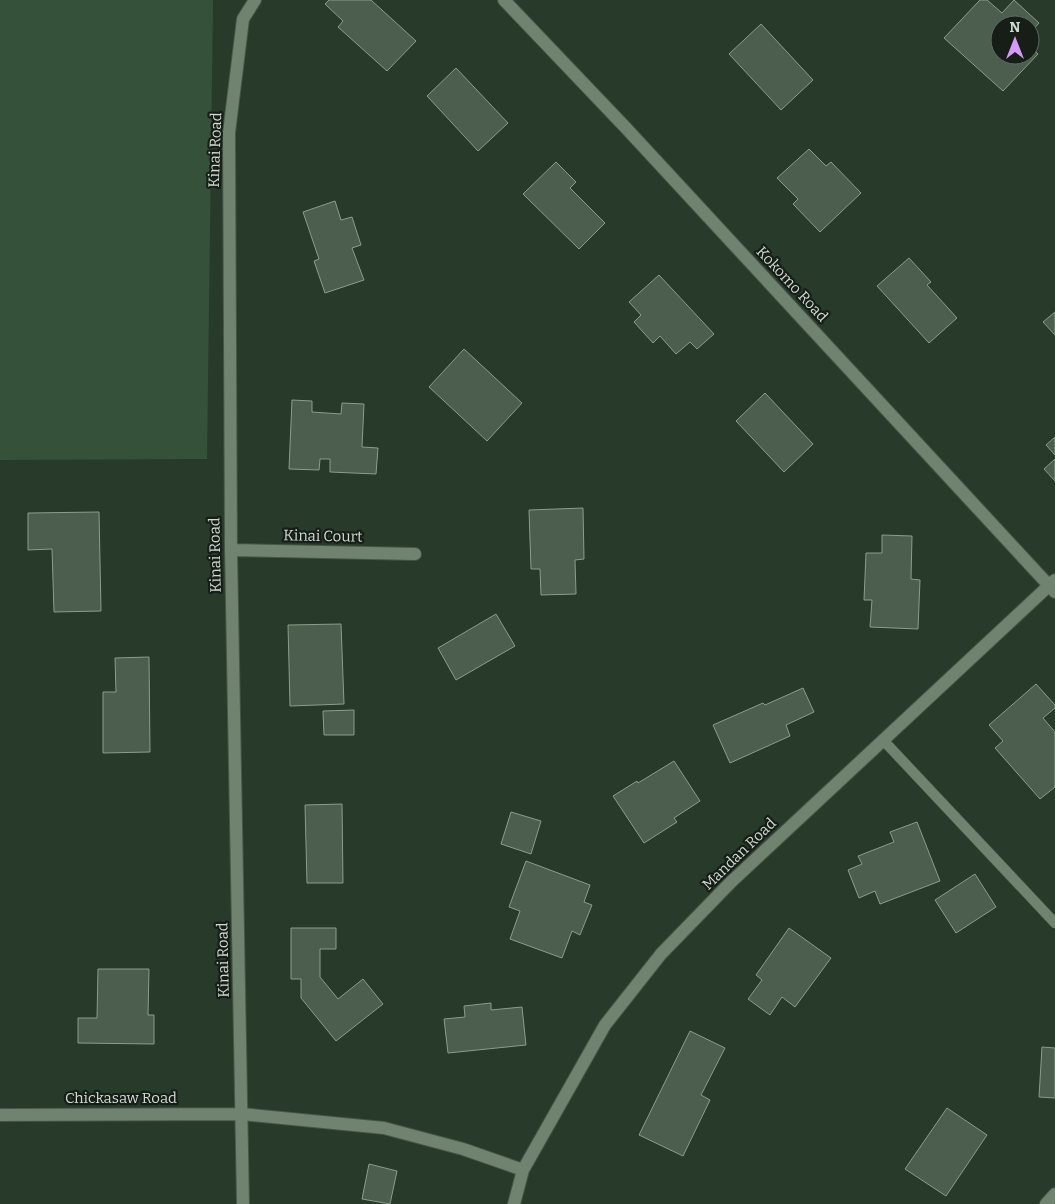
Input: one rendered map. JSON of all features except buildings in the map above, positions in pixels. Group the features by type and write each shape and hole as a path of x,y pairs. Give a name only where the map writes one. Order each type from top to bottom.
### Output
{"street":[{"name":"Kinai Road","path":"243,1204 231,550 230,133 243,19 254,0"},
{"name":"Kokomo Road","path":"504,0 626,128 1053,586"},
{"name":"Kinai Court","path":"231,550 415,554"},
{"name":"Mandan Road","path":"514,1204 523,1170 605,1025 661,954 730,883 883,740 1053,586"},
{"name":"Chickasaw Road","path":"0,1115 242,1114"},
{"path":"242,1114 384,1128 463,1150 523,1170"},
{"path":"1046,1204 1055,1194"}],"lane":[{"path":"883,740 1055,923"}],"green space":[{"path":"0,0 213,0 207,459 0,460"}]}
